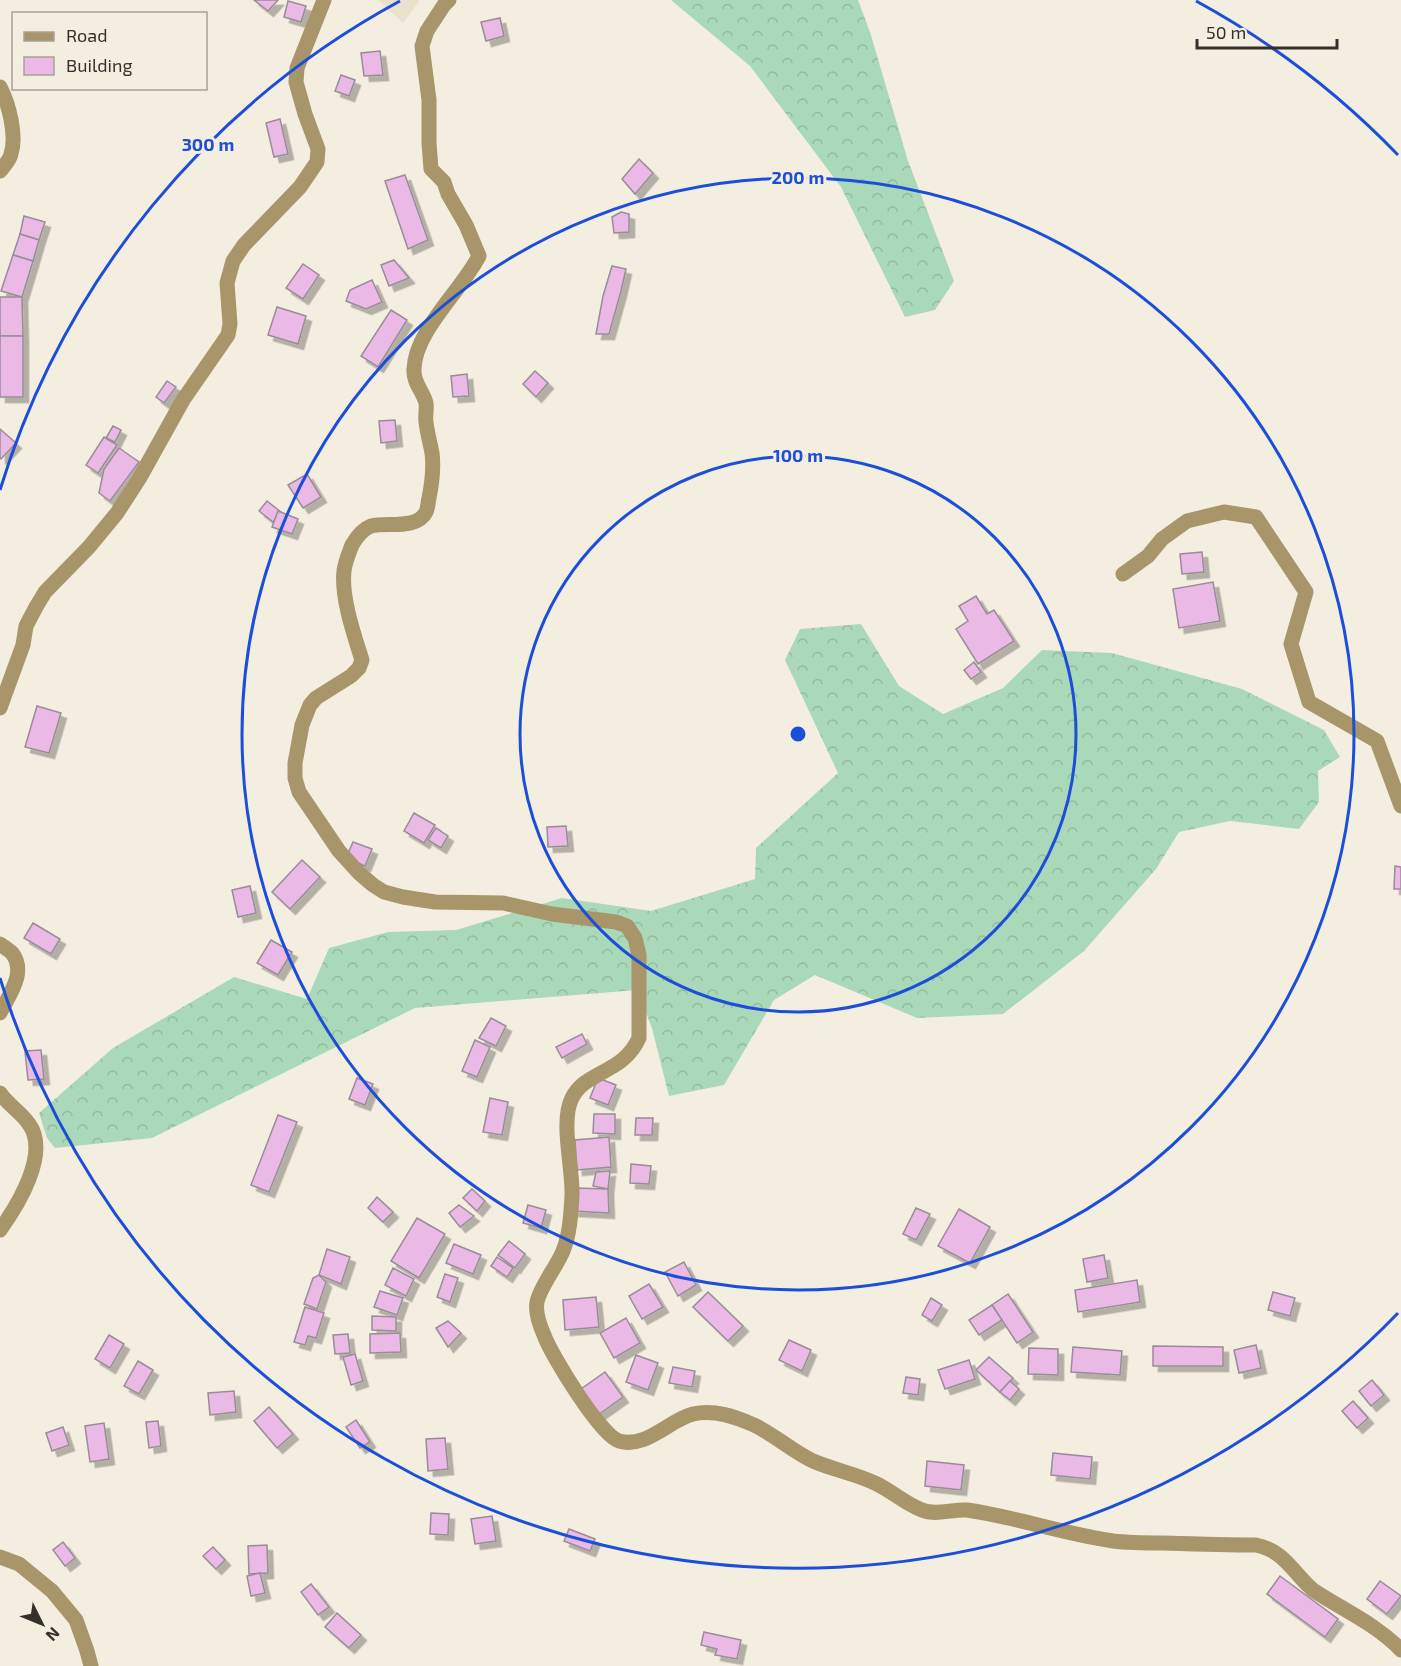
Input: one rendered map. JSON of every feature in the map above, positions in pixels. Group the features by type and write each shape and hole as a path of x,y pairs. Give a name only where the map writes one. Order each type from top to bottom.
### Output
{"street":[{"path":"0,708 22,645 26,626 45,592 89,548 117,513 139,479 183,400 228,335 230,324 227,283 232,261 244,245 300,187 317,162 318,149 296,82 297,68 324,0"},
{"path":"449,0 427,31 422,46 429,100 430,160 432,169 444,182 451,201 466,225 479,256 419,344 414,369 415,379 426,404 425,417 432,453 431,488 426,512 413,522 371,526 355,540 346,562 344,585 351,623 362,660 361,664 351,676 316,698 310,705 302,725 295,763 295,778 299,792 346,860 384,892 435,902 503,903 552,914 616,922 627,926 636,938 639,955 639,1038 625,1059 589,1080 571,1099 568,1130 572,1194 567,1235 562,1253 537,1304 537,1315 551,1351 600,1426 613,1438 622,1442 642,1440 692,1414 724,1414 757,1427 813,1461 876,1484 925,1512 966,1510 1114,1541 1266,1547 1287,1562 1313,1590 1373,1626 1401,1650"},
{"path":"0,87 13,128 11,156 0,171"},
{"path":"1123,574 1148,556 1162,539 1187,521 1224,512 1256,517 1306,592 1291,644 1309,702 1377,741 1401,806"},
{"path":"0,944 12,953 19,967 16,981 1,1008"},
{"path":"0,1093 29,1123 35,1135 37,1149 35,1164 20,1199 0,1230"},
{"path":"0,1557 19,1564 52,1590 76,1620 91,1666"}],"shaded area":[{"path":"378,0 420,0 403,23"}],"green space":[{"path":"671,0 858,0 870,32 908,161 954,281 935,310 905,317 841,187 750,66"},
{"path":"861,624 899,686 943,714 1003,688 1042,650 1112,653 1242,689 1324,730 1340,757 1318,771 1319,802 1299,829 1230,821 1179,832 1156,869 1084,951 1003,1014 917,1018 815,975 774,1000 724,1085 669,1096 652,1028 637,990 415,1008 152,1138 55,1148 47,1138 39,1113 113,1048 234,977 307,999 329,948 388,932 456,930 562,898 651,911 755,879 756,848 838,773 785,660 800,629"}],"building":[{"path":"254,0 278,0 268,11"},
{"path":"288,1 306,6 301,22 284,17"},
{"path":"500,18 504,36 486,41 481,22"},
{"path":"380,51 383,75 364,76 361,53"},
{"path":"341,75 355,80 349,96 335,91"},
{"path":"280,119 288,154 274,157 266,123"},
{"path":"639,159 653,173 635,194 622,179"},
{"path":"405,175 428,240 408,249 385,181"},
{"path":"621,212 629,214 629,232 614,233 612,217"},
{"path":"24,216 45,222 39,240 20,234"},
{"path":"20,234 39,240 33,261 13,255"},
{"path":"13,255 33,261 22,297 1,291"},
{"path":"394,260 409,278 389,286 381,265"},
{"path":"303,264 319,275 303,299 286,288"},
{"path":"612,266 626,269 621,291 609,334 596,334 603,296"},
{"path":"372,280 382,302 366,309 346,301 350,290"},
{"path":"0,297 22,297 23,336 0,336"},
{"path":"277,307 306,316 298,344 268,335"},
{"path":"391,310 407,320 378,367 361,356"},
{"path":"0,336 23,336 23,397 0,397"},
{"path":"535,371 548,383 536,397 523,384"},
{"path":"467,374 469,396 453,397 451,376"},
{"path":"167,381 176,387 164,403 156,397"},
{"path":"395,420 397,441 381,443 379,421"},
{"path":"113,426 121,430 115,442 106,438"},
{"path":"0,429 16,443 1,459 0,458"},
{"path":"104,437 117,445 98,473 86,465"},
{"path":"119,448 139,462 110,501 99,493 104,469"},
{"path":"307,474 321,497 303,508 288,485"},
{"path":"267,501 281,512 273,522 259,511"},
{"path":"278,511 298,519 292,534 272,527"},
{"path":"1202,552 1204,572 1182,574 1180,554"},
{"path":"1213,582 1220,621 1179,628 1173,589"},
{"path":"976,596 987,614 994,610 1014,641 978,664 956,629 968,621 959,606"},
{"path":"974,662 981,672 971,679 964,670"},
{"path":"37,706 61,713 49,753 25,747"},
{"path":"414,813 435,825 424,843 404,831"},
{"path":"566,826 568,846 548,847 547,827"},
{"path":"436,828 448,836 441,848 428,840"},
{"path":"353,842 372,849 365,866 346,858"},
{"path":"302,860 320,877 290,909 272,892"},
{"path":"1395,866 1401,867 1401,889 1394,889"},
{"path":"250,886 256,913 238,917 232,890"},
{"path":"33,923 60,939 51,954 24,938"},
{"path":"271,940 292,952 278,975 257,963"},
{"path":"491,1018 506,1026 496,1046 479,1038"},
{"path":"582,1034 587,1044 562,1058 556,1047"},
{"path":"475,1040 490,1047 477,1077 462,1071"},
{"path":"41,1050 44,1079 28,1080 25,1051"},
{"path":"357,1078 373,1084 365,1105 349,1099"},
{"path":"598,1078 616,1085 608,1105 590,1098"},
{"path":"490,1098 508,1102 502,1135 483,1132"},
{"path":"594,1114 615,1114 615,1134 593,1133"},
{"path":"278,1115 297,1122 269,1192 251,1185"},
{"path":"636,1118 653,1118 652,1135 635,1135"},
{"path":"609,1137 611,1167 577,1170 575,1140"},
{"path":"631,1164 651,1166 649,1184 630,1183"},
{"path":"610,1171 608,1189 593,1186 596,1172"},
{"path":"575,1188 608,1189 609,1213 573,1211"},
{"path":"472,1189 485,1201 477,1211 463,1198"},
{"path":"377,1197 393,1212 383,1222 368,1208"},
{"path":"459,1205 474,1216 460,1227 449,1213"},
{"path":"528,1205 546,1210 541,1228 523,1223"},
{"path":"916,1208 930,1214 916,1240 903,1234"},
{"path":"959,1209 990,1227 970,1263 938,1246"},
{"path":"417,1218 445,1234 419,1278 391,1261"},
{"path":"509,1241 525,1254 515,1268 498,1255"},
{"path":"454,1244 481,1255 473,1274 446,1263"},
{"path":"327,1249 350,1257 341,1284 319,1275"},
{"path":"1104,1255 1108,1278 1087,1282 1083,1259"},
{"path":"497,1257 513,1268 507,1277 491,1266"},
{"path":"684,1262 696,1285 678,1296 665,1272"},
{"path":"393,1268 414,1279 406,1296 385,1285"},
{"path":"445,1274 458,1278 450,1302 437,1297"},
{"path":"319,1275 326,1282 317,1309 304,1304 313,1278"},
{"path":"1137,1280 1140,1302 1078,1312 1075,1290"},
{"path":"649,1284 663,1307 642,1319 629,1296"},
{"path":"380,1291 403,1298 397,1315 374,1307"},
{"path":"708,1292 743,1326 728,1341 693,1307"},
{"path":"1273,1292 1295,1298 1290,1316 1268,1310"},
{"path":"1008,1294 1033,1332 1017,1343 992,1305"},
{"path":"596,1297 599,1327 565,1330 563,1300"},
{"path":"931,1298 942,1305 932,1321 922,1315"},
{"path":"992,1305 1002,1320 979,1335 969,1320"},
{"path":"305,1307 324,1313 316,1338 308,1336 305,1345 294,1342"},
{"path":"372,1316 396,1317 396,1331 372,1330"},
{"path":"626,1318 640,1343 614,1358 600,1333"},
{"path":"448,1321 461,1333 448,1347 436,1328"},
{"path":"400,1333 401,1352 370,1353 370,1334"},
{"path":"348,1334 350,1353 335,1354 333,1335"},
{"path":"109,1335 124,1344 110,1368 95,1359"},
{"path":"789,1340 811,1350 802,1371 779,1360"},
{"path":"1256,1345 1261,1368 1239,1373 1234,1350"},
{"path":"1153,1346 1223,1347 1223,1366 1153,1366"},
{"path":"1073,1347 1122,1351 1120,1375 1071,1372"},
{"path":"1029,1348 1058,1349 1058,1375 1028,1374"},
{"path":"355,1354 363,1381 351,1385 343,1357"},
{"path":"636,1355 658,1363 648,1390 626,1382"},
{"path":"989,1357 1013,1378 1000,1392 976,1370"},
{"path":"969,1360 975,1379 945,1389 938,1370"},
{"path":"138,1361 153,1370 139,1394 124,1386"},
{"path":"673,1367 695,1371 692,1387 669,1383"},
{"path":"605,1372 623,1397 598,1415 581,1389"},
{"path":"906,1377 920,1379 918,1395 903,1393"},
{"path":"1372,1380 1384,1395 1371,1406 1359,1391"},
{"path":"1010,1381 1019,1389 1010,1400 1000,1392"},
{"path":"234,1391 236,1412 210,1415 208,1393"},
{"path":"1353,1401 1368,1418 1357,1428 1342,1411"},
{"path":"269,1407 293,1434 277,1448 254,1421"},
{"path":"356,1420 370,1442 360,1448 346,1427"},
{"path":"158,1421 161,1446 149,1448 146,1422"},
{"path":"104,1423 109,1459 90,1462 85,1426"},
{"path":"63,1427 69,1445 52,1451 46,1433"},
{"path":"445,1438 448,1469 428,1471 426,1439"},
{"path":"1053,1453 1092,1457 1090,1479 1051,1475"},
{"path":"927,1461 964,1465 961,1490 925,1486"},
{"path":"431,1513 449,1514 448,1535 430,1534"},
{"path":"492,1516 496,1541 475,1544 471,1519"},
{"path":"569,1529 595,1539 590,1551 564,1541"},
{"path":"63,1542 75,1558 65,1566 53,1550"},
{"path":"267,1545 268,1573 249,1574 248,1546"},
{"path":"213,1547 225,1560 216,1569 203,1556"},
{"path":"260,1573 265,1593 251,1596 247,1576"},
{"path":"1280,1576 1338,1619 1325,1637 1267,1594"},
{"path":"1380,1581 1401,1596 1387,1614 1367,1599"},
{"path":"311,1584 329,1607 318,1615 301,1592"},
{"path":"337,1613 361,1635 349,1648 325,1627"},
{"path":"704,1632 741,1640 737,1659 715,1655 717,1649 701,1645"}]}
